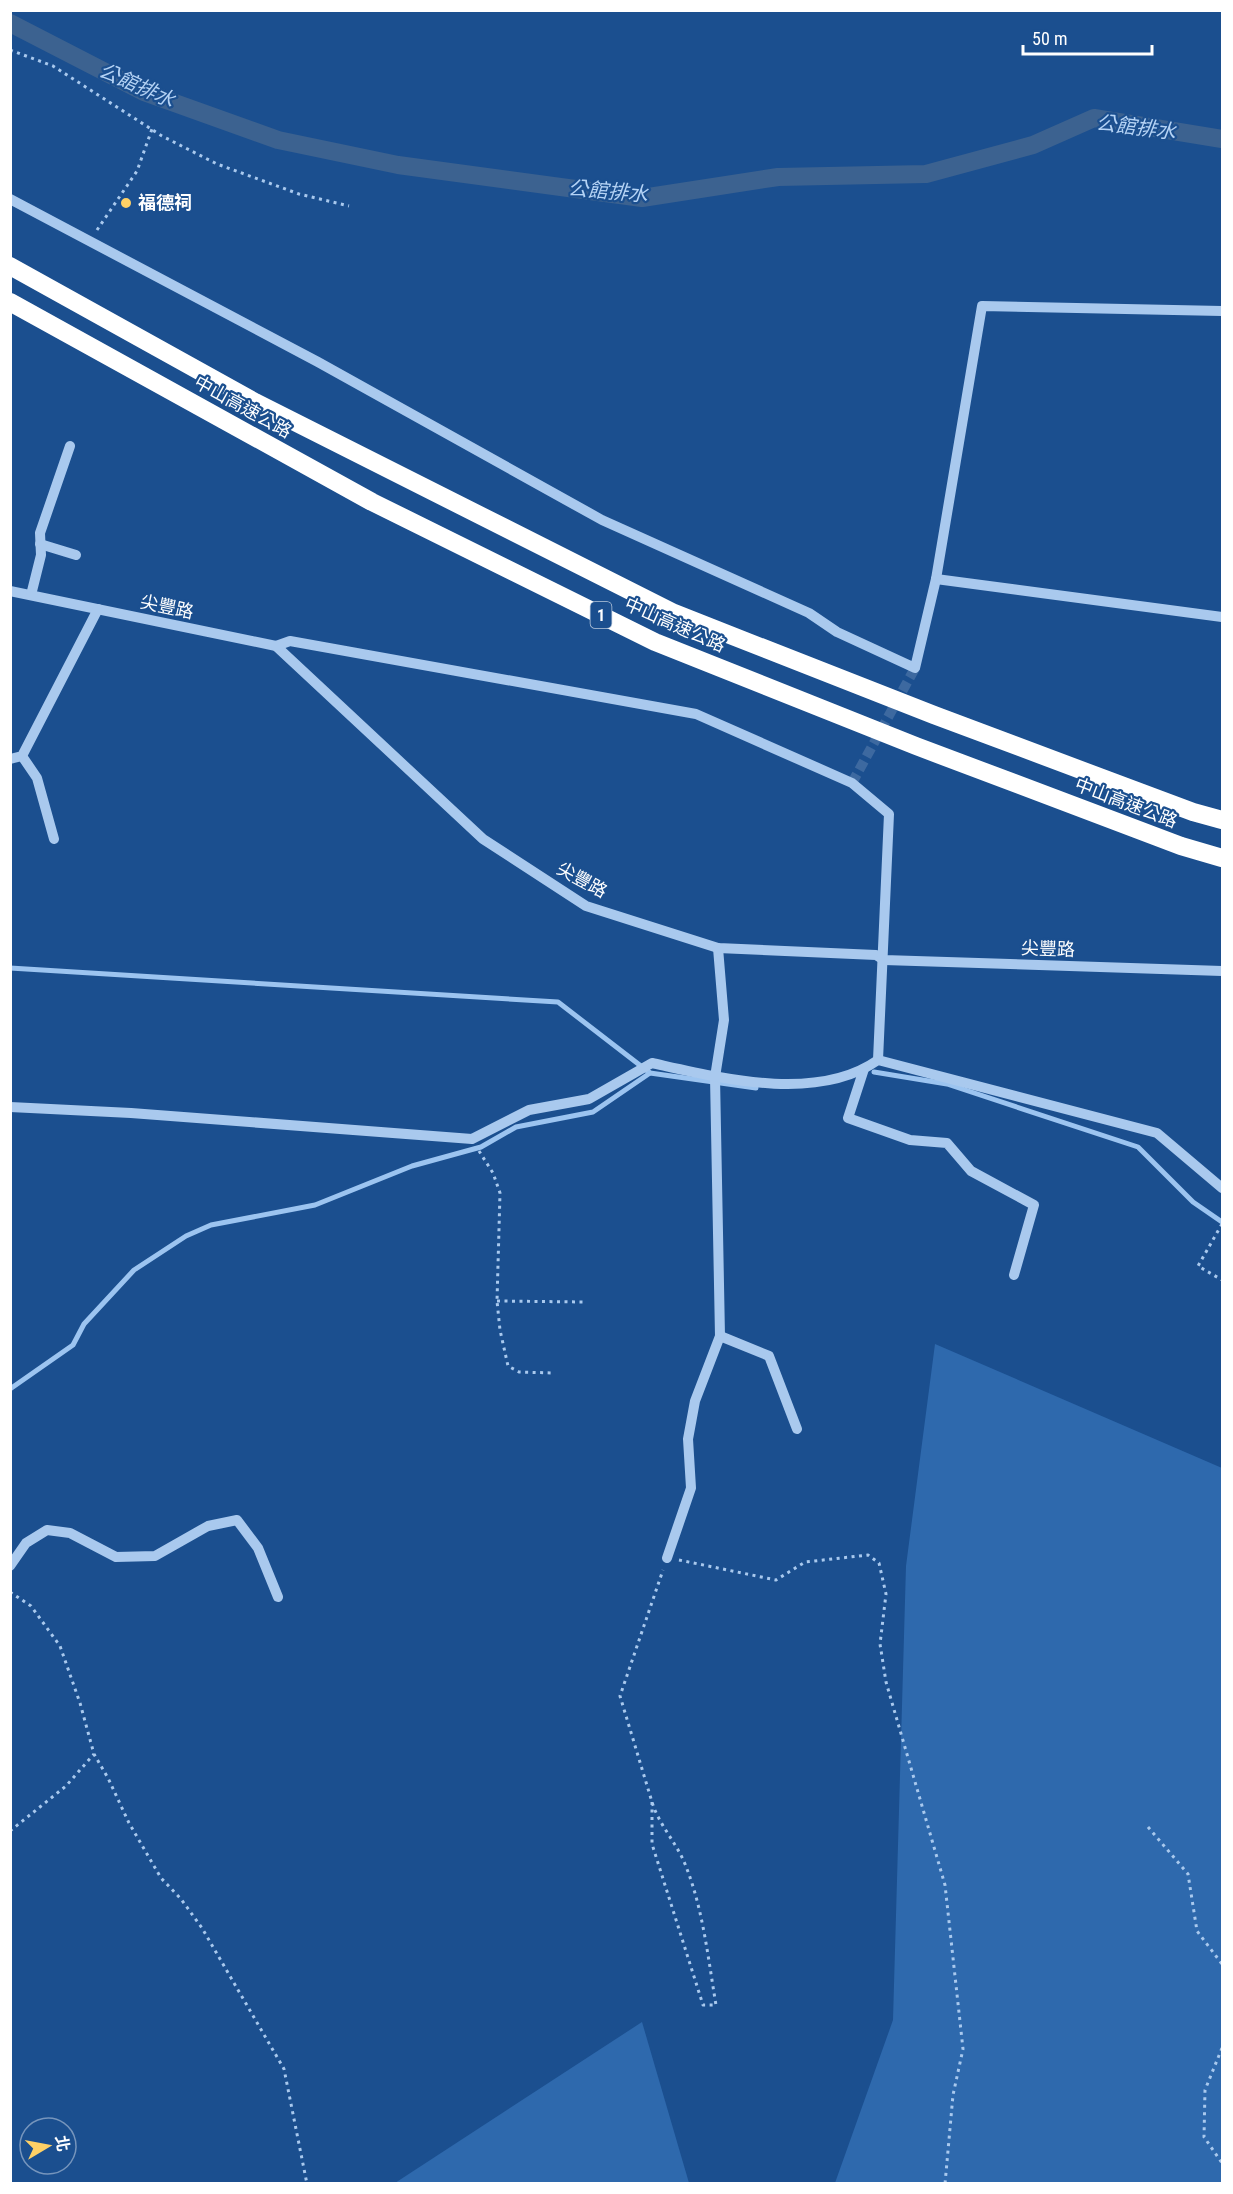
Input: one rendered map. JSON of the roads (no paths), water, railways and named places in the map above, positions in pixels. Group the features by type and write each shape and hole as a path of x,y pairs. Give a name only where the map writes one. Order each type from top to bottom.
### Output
{"highway":[{"name":"中山高速公路","path":"10,266 255,402 674,613 934,715 1193,812 1222,820"},
{"name":"中山高速公路","path":"10,302 372,502 655,642 938,755 1181,846 1222,858"}],"street":[{"path":"10,199 318,362 602,520 809,613 837,632 915,668 936,579 982,306 1222,311"},
{"path":"31,595 41,555 40,534 70,446"},
{"path":"40,544 76,555"},
{"path":"936,579 1222,617"},
{"name":"尖豐路","path":"10,591 276,646 483,838 586,906 718,948 876,955 884,960 1222,971"},
{"path":"10,759 22,756 98,609"},
{"path":"276,646 290,640 696,714 852,783 889,814 878,1060"},
{"path":"22,756 37,778 54,839"},
{"path":"668,1558 691,1488 688,1439 695,1401 720,1336 716,1079 724,1020 718,948"},
{"path":"10,1107 131,1113 472,1139 529,1110 589,1099 652,1063 716,1079 801,1086 864,1069 878,1060 1157,1133 1222,1188"},
{"path":"864,1069 848,1118 910,1140 947,1143 971,1172 1034,1205 1014,1275"},
{"path":"720,1336 769,1356 797,1429"},
{"path":"10,1566 26,1544 46,1530 70,1533 116,1557 155,1556 208,1526 237,1520 258,1548 278,1597"}],"waterway":[{"name":"公館排水","path":"10,23 144,92 278,140 398,165 642,198 778,177 926,174 1033,145 1094,118 1222,139"},
{"path":"10,968 558,1002 650,1073 756,1088"},
{"path":"874,1072 947,1084 1138,1147 1193,1202 1222,1222"},
{"path":"10,1389 73,1345 84,1324 134,1270 186,1236 211,1225 315,1205 412,1166 481,1147 516,1127 593,1112 650,1073"}],"tunnel":[{"path":"852,783 915,668"}],"place":[{"name":"福德祠","path":"126,203"}]}
